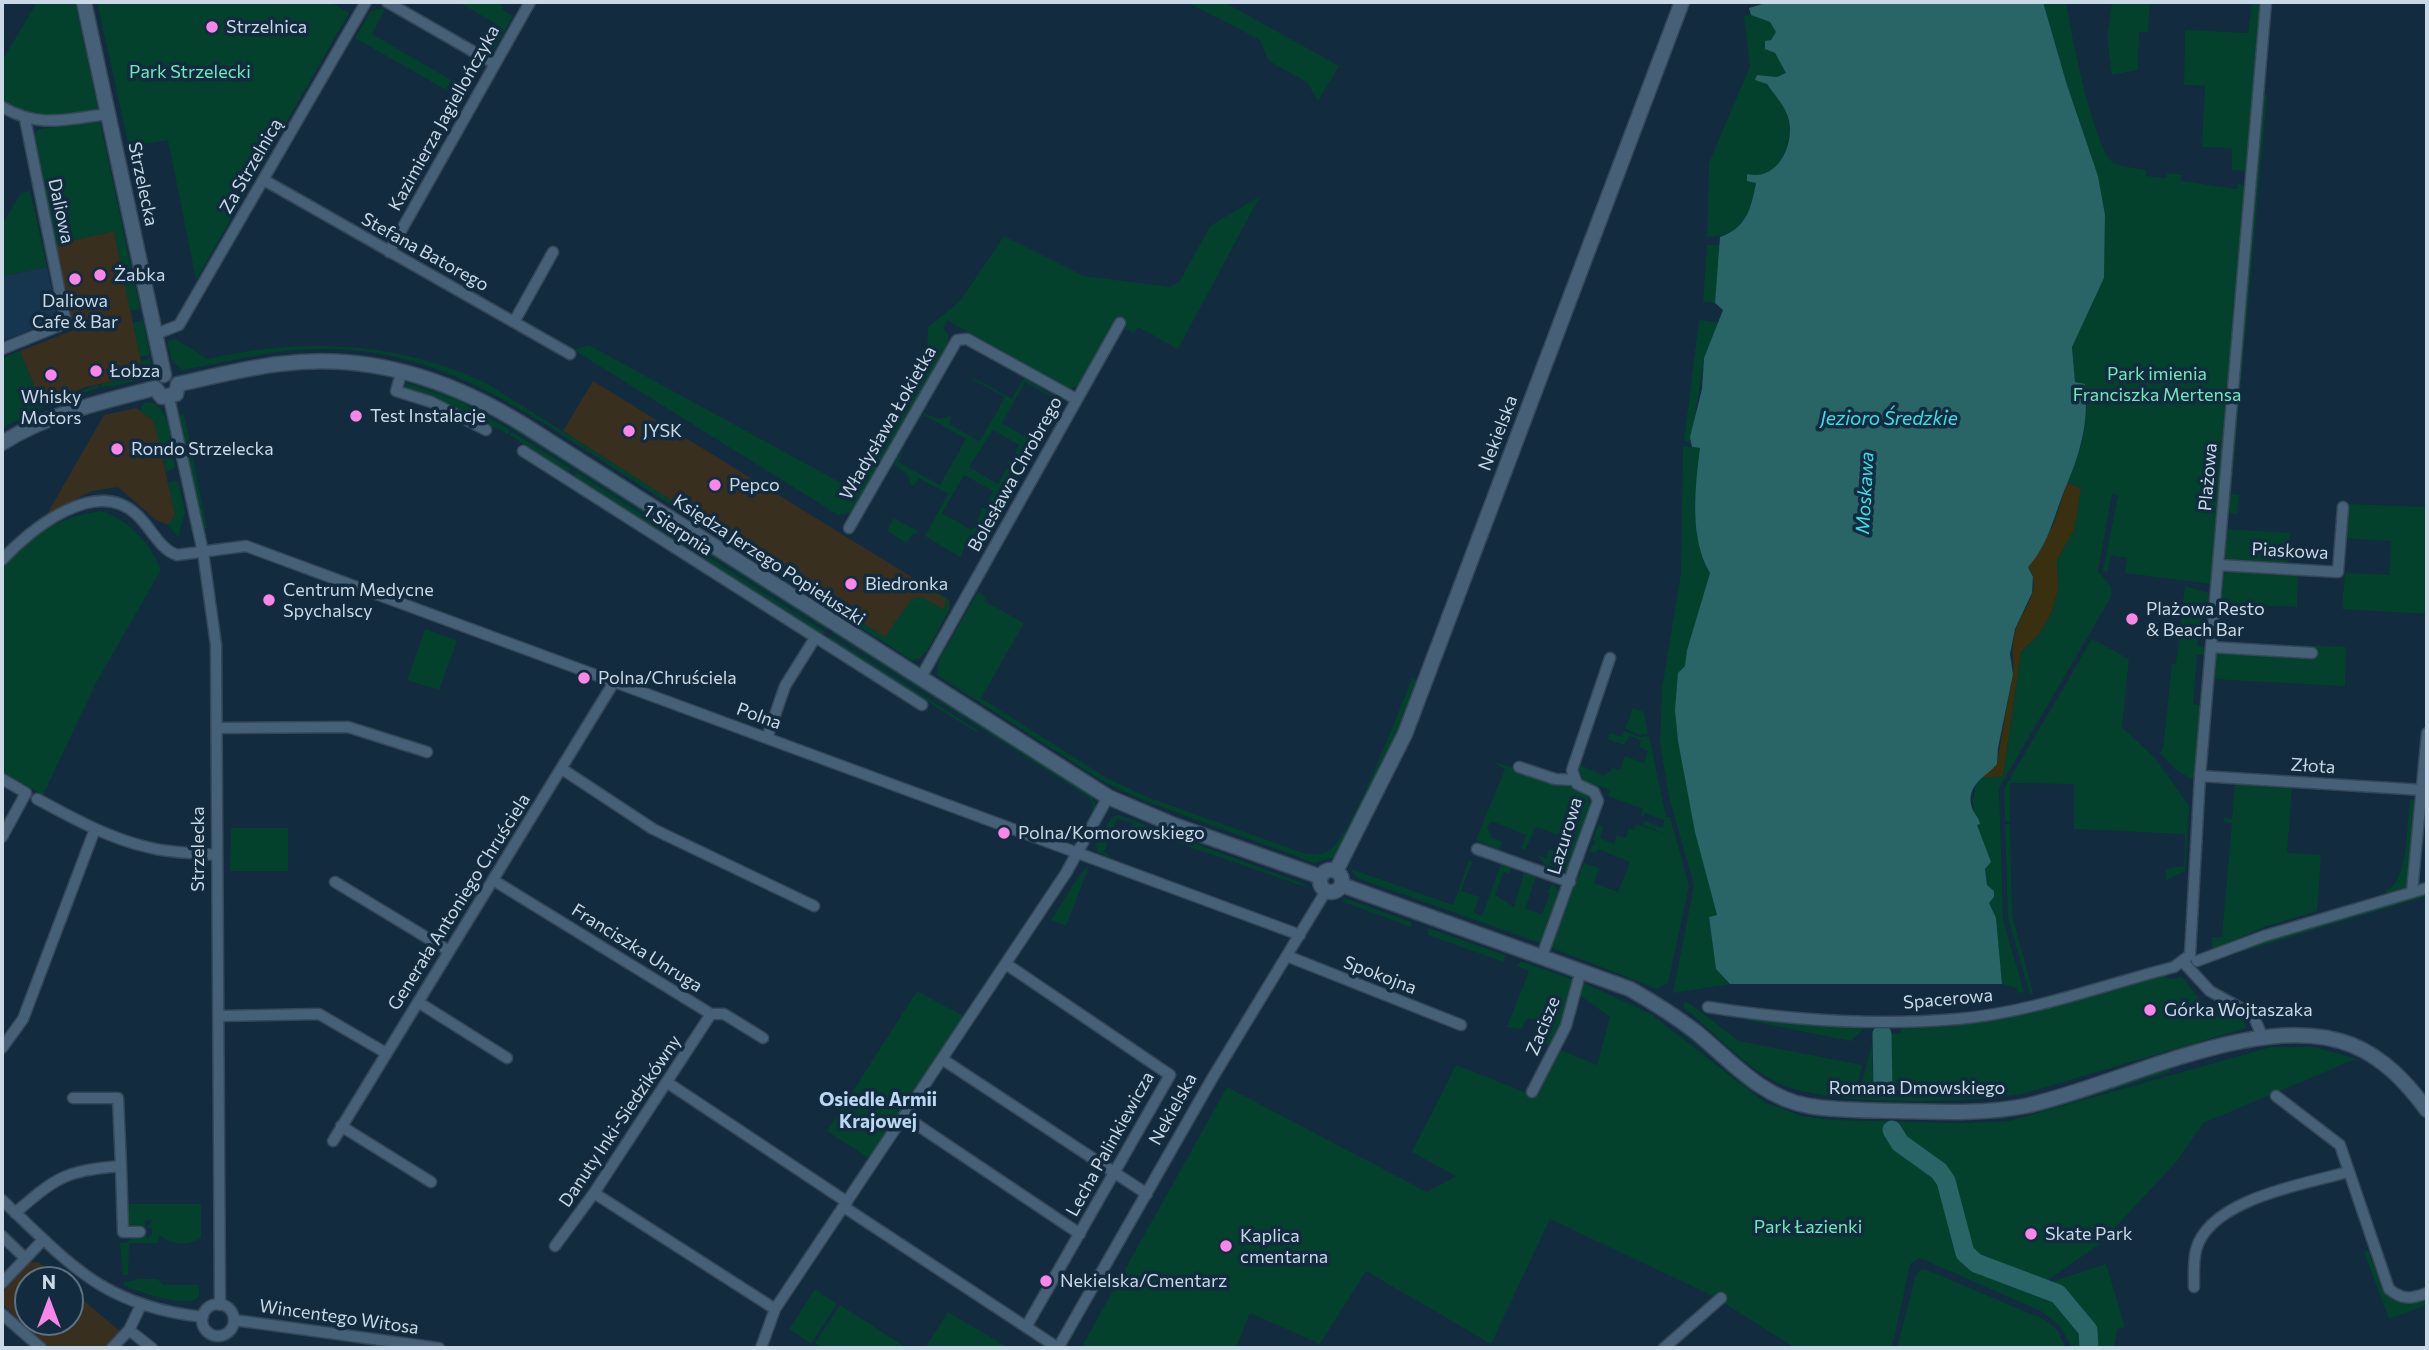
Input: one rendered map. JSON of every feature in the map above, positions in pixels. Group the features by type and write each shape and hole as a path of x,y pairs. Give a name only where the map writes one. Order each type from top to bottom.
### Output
{"street":[{"name":"Strzelecka","path":"84,2 164,375"},
{"name":"Za Strzelnicą","path":"156,334 179,325 366,2"},
{"path":"387,2 495,64"},
{"name":"Kazimierza Jagiellończyka","path":"389,252 530,2"},
{"name":"Nekielska","path":"1339,878 1405,734 1682,2"},
{"name":"Plażowa","path":"2191,962 2200,776 2266,2"},
{"path":"3,109 25,119 45,123 108,114"},
{"name":"Daliowa","path":"2,349 66,323 25,119"},
{"name":"Stefana Batorego","path":"264,180 570,354"},
{"path":"514,322 553,252"},
{"name":"Bolesława Chrobrego","path":"920,679 1120,323"},
{"name":"Władysława Łokietka","path":"849,527 955,342 960,339 967,339 1076,398"},
{"name":"Księdza Jerzego Popiełuszki","path":"178,384 240,369 318,361 402,370 462,390 492,405 1108,797 1323,884"},
{"path":"402,370 396,391 431,402 486,430"},
{"path":"164,375 175,377 178,384 178,391 169,398 162,397 155,388 156,381 164,375"},
{"path":"2,443 38,422 72,409 155,388"},
{"name":"Strzelecka","path":"169,398 203,552 216,645 220,1305"},
{"name":"1 Sierpnia","path":"523,451 922,705"},
{"name":"Polna","path":"2,561 36,528 99,499 117,500 134,511 153,530 166,551 177,555 246,546 1300,935"},
{"name":"Piaskowa","path":"2217,565 2338,572 2343,507"},
{"path":"767,738 785,685 815,638"},
{"path":"2211,647 2312,653"},
{"name":"Lazurowa","path":"1542,956 1598,801 1594,792 1574,780 1573,766 1610,658"},
{"name":"Generała Antoniego Chruściela","path":"332,1141 614,682"},
{"path":"217,728 348,727 427,752"},
{"path":"2412,892 2427,733"},
{"path":"1519,767 1555,779 1574,780"},
{"path":"562,769 653,828 814,906"},
{"name":"Złota","path":"2200,776 2423,790"},
{"path":"2,779 26,793 2,837"},
{"path":"761,1348 775,1309 1006,964 1077,853 1108,797"},
{"path":"37,799 95,829 149,848 217,855"},
{"path":"2,1048 28,1007 95,829"},
{"path":"1477,849 1570,882"},
{"path":"1323,884 1325,871 1339,878"},
{"name":"Romana Dmowskiego","path":"1339,878 1630,989 1659,1005 1766,1090 1796,1102 1830,1109 2006,1110 2229,1045 2263,1038 2314,1035 2353,1045 2395,1072 2427,1110"},
{"name":"Franciszka Unruga","path":"493,880 711,1014 724,1014 763,1038"},
{"path":"335,882 449,951"},
{"name":"Nekielska","path":"1058,1348 1213,1077 1300,935 1323,884"},
{"name":"Spacerowa","path":"1708,1007 1853,1021 1958,1019 2007,1011 2191,962 2264,936 2427,888"},
{"name":"Spokojna","path":"1287,956 1461,1025"},
{"path":"2191,962 2210,991 2253,1014 2263,1038"},
{"name":"Lecha Palinkiewicza","path":"1006,964 1170,1075 1026,1327"},
{"name":"Zacisze","path":"1532,1092 1566,1026 1581,970"},
{"path":"418,1002 507,1058"},
{"path":"219,1016 319,1014 386,1053"},
{"name":"Danuty Inki-Siedzikówny","path":"555,1246 668,1083 711,1014"},
{"path":"942,1059 1147,1194"},
{"path":"668,1083 1058,1348"},
{"path":"2276,1096 2340,1145 2389,1289 2398,1297 2412,1298 2427,1293"},
{"path":"74,1098 118,1098 123,1232 140,1232"},
{"path":"904,1116 1080,1234"},
{"path":"341,1126 431,1182"},
{"path":"15,1213 55,1179 87,1169 121,1166"},
{"path":"2194,1287 2196,1248 2205,1232 2228,1211 2260,1197 2348,1172"},
{"path":"594,1193 775,1309"},
{"path":"2,1200 76,1271 100,1287 141,1305 203,1317"},
{"path":"2,1236 25,1258"},
{"path":"2,1283 43,1240"},
{"path":"1664,1348 1721,1298"},
{"path":"112,1348 129,1330 141,1305"},
{"path":"220,1305 228,1308 234,1320 228,1332 220,1336 206,1331 203,1317 207,1309 220,1305"},
{"path":"2,1314 41,1348"},
{"name":"Wincentego Witosa","path":"234,1320 439,1348"},
{"path":"129,1330 152,1348"},
{"path":"220,1336 220,1348"}],"shaded area":[{"path":"114,231 141,361 133,377 86,387 41,404 20,351 74,330 56,244"},
{"path":"47,267 56,312 49,323 2,341 2,276"},
{"path":"593,381 949,600 950,608 921,657 918,659 563,431"},
{"path":"136,408 154,420 175,515 168,525 156,520 118,487 92,491 47,514 104,415"},
{"path":"38,1262 43,1266 26,1266"},
{"path":"14,1280 14,1315 2,1304 2,1293"},
{"path":"84,1301 129,1339 120,1348 50,1348 37,1336 84,1336"}],"green space":[{"path":"37,2 75,2 98,110 48,116 28,113 2,101 2,61"},
{"name":"Park Strzelecki","path":"97,2 330,2 349,13 196,280 168,140 129,147"},
{"path":"458,2 497,2 503,6 502,10 513,16 495,48 483,49 495,23"},
{"path":"1187,2 1224,2 1339,66 1318,101 1307,82 1269,61 1260,40"},
{"name":"Park imienia Franciszka Mertensa","path":"2043,2 2066,2 2091,114 2106,154 2114,163 2146,170 2146,176 2166,178 2167,173 2181,175 2181,181 2237,189 2239,183 2246,188 2212,584 2125,573 2127,558 2111,555 2108,572 2103,571 2118,496 2112,494 2098,571 2111,587 2111,597 1999,788 2003,920 2024,992 2018,993 2017,988 2002,984 1996,918 1988,903 1994,897 1994,892 1987,885 1985,869 1991,862 1981,842 1973,799 1979,778 2003,776 2021,653 2040,633 2052,611 2058,589 2057,560 2074,530 2081,488 2067,483 2082,443 2087,405 2075,383 2072,347 2104,278 2105,215 2098,176 2067,85"},
{"path":"2112,2 2150,2 2148,32 2139,32 2138,70 2112,75 2107,39"},
{"path":"2252,2 2261,2 2247,171 2232,170 2232,148 2202,147 2205,86 2184,85 2185,30 2248,33"},
{"path":"382,8 385,10 372,34 451,80 446,90 355,38 371,11"},
{"path":"1751,15 1770,22 1776,32 1770,50 1783,63 1786,73 1777,77 1757,75 1784,108 1788,119 1788,140 1782,159 1776,167 1759,175 1748,175 1756,183 1743,221 1729,233 1707,237 1709,163 1750,66 1744,16"},
{"path":"2262,93 2267,95 2231,494 2239,495 2237,514 2226,512"},
{"path":"100,122 140,309 130,311 114,231 57,244 56,249 33,135 39,129"},
{"path":"30,191 47,267 2,276 2,225 21,193"},
{"path":"1260,196 1178,349 1138,327 1134,333 1115,323 1078,385 1069,389 947,320 943,328 948,334 948,344 853,512 838,515 574,350 589,345 852,489 927,356 928,327 960,301 1004,236 1084,276 1170,287 1180,281 1210,226"},
{"path":"1707,245 1721,245 1715,303 1703,302"},
{"path":"143,320 150,355 140,357 133,323"},
{"path":"1699,320 1720,323 1704,358 1691,442 1684,441"},
{"path":"175,339 208,359 279,348 350,347 386,351 455,370 488,384 734,540 728,542 523,411 457,377 387,355 349,350 293,350 183,370 176,365 170,354 168,341"},
{"path":"20,351 41,404 98,385 99,388 43,407 2,428 2,358"},
{"path":"151,358 150,373 141,380 102,388 101,384 133,377 141,361"},
{"path":"407,377 485,407 691,539 689,542 482,410 406,381"},
{"path":"1024,378 1059,399 1063,406 1055,420 1049,416 1054,417 1061,405 1059,401 1025,382 1002,423 1031,440 1020,460 1013,457 1019,445 993,430 969,467 998,484 1009,465 1007,461 1018,463 994,506 987,503 993,491 964,475 942,513 972,530 982,512 980,507 992,510 974,543 967,539 973,544 970,550 965,548 960,557 925,536 948,494 919,478 911,485 907,474 894,464 905,447 898,462 940,485 966,439 924,415 915,431 924,413 938,419 951,416 949,424 980,441 1005,397 974,380 971,383 972,380 976,379 1012,399"},
{"path":"406,383 463,403 510,430 508,434 405,387"},
{"path":"151,402 163,412 169,430 175,468 166,472 154,421 140,411 143,403"},
{"path":"184,414 207,528 203,529 179,415"},
{"path":"512,432 571,469 569,474 510,435"},
{"path":"1683,446 1700,448 1695,495 1696,528 1703,559 1710,573 1687,650 1684,776 1717,916 1709,918 1716,969 1730,984 1673,993 1694,885 1669,797 1660,743 1662,689 1681,573"},
{"path":"576,472 688,544 685,548 573,476"},
{"path":"178,482 185,512 178,537 168,525 175,515 168,483"},
{"path":"2349,504 2427,507 2427,614 2342,609 2345,573 2389,575 2391,541 2345,538"},
{"path":"101,511 121,520 137,533 151,550 161,570 98,679 43,795 2,772 2,569 23,547 45,530 70,518"},
{"path":"894,518 919,532 912,535 906,543 887,531"},
{"path":"2225,529 2290,533 2288,564 2223,561"},
{"path":"696,543 828,627 827,630 695,546"},
{"path":"694,548 825,632 822,636 691,552"},
{"path":"751,551 885,637 912,598 922,597 943,609 946,605 945,599 908,574 947,598 950,608 927,651 913,661 750,556"},
{"path":"2228,570 2298,574 2297,607 2219,604 2221,577"},
{"path":"2185,586 2209,593 2208,601 2204,602 2197,646 2207,647 2207,655 2197,655 2193,704 2202,706 2196,775 2192,779 2176,770 2160,753 2163,749 2172,664 2176,664"},
{"path":"978,592 986,597 984,601 1024,623 981,698 1105,777 1147,797 1303,853 1326,853 1339,840 1375,770 1412,678 1419,681 1385,765 1338,853 1333,859 1315,863 1145,801 1104,782 937,675 939,660"},
{"path":"425,629 457,641 439,690 407,680"},
{"path":"833,631 1091,795 1096,806 1092,818 1093,804 1089,797 832,633"},
{"path":"830,636 977,730 976,732 828,639"},
{"path":"2092,639 2129,659 2122,727 2155,758 2189,806 2185,871 2166,880 2166,869 2184,866 2185,834 2074,829 2074,784 2010,783 2010,822 2005,821 2004,789"},
{"path":"2216,642 2346,647 2345,686 2212,679"},
{"path":"1633,708 1644,712 1648,734 1640,735 1625,729"},
{"path":"1624,731 1640,737 1649,736 1666,817 1670,817 1689,886 1668,983 1657,989 1550,947 1584,863 1599,868 1594,883 1618,892 1630,862 1598,849 1596,853 1589,851 1596,842 1593,840 1598,825 1603,827 1600,838 1614,844 1617,835 1626,838 1629,828 1634,830 1636,824 1671,836 1643,825 1645,821 1663,828 1664,820 1645,813 1640,819 1643,809 1608,796 1610,790 1583,780 1579,770 1581,765 1604,776 1613,768 1620,770 1625,756 1644,763 1648,751 1639,747 1641,740 1630,736 1624,745 1608,739 1610,733 1622,737"},
{"path":"1491,761 1574,787 1588,797 1590,806 1570,867 1556,871 1538,856 1546,858 1549,849 1554,850 1557,842 1566,844 1568,837 1564,842 1558,840 1559,835 1536,827 1525,850 1521,848 1526,835 1492,821 1487,827 1492,838 1502,842 1499,850 1476,840 1505,769"},
{"path":"2235,784 2292,788 2287,853 2321,855 2317,911 2264,927 2212,950 2212,937 2222,937 2232,823 2224,822 2224,818 2232,819"},
{"path":"2410,800 2419,800 2408,883 2405,889 2387,895 2386,890 2393,886 2399,877 2402,865"},
{"path":"1119,815 1309,888 1132,827 1132,823 1117,818 1104,852 1114,859 1097,852 1096,843 1112,817"},
{"path":"2005,824 2010,824 2012,915 2033,993 2030,994 2008,918"},
{"path":"231,828 288,828 288,871 230,871"},
{"path":"1469,861 1472,861 1461,891 1479,897 1474,912 1482,916 1501,864 1511,868 1509,874 1504,872 1495,895 1514,907 1524,873 1536,877 1525,909 1542,914 1550,893 1547,892 1553,883 1560,895 1543,944 1357,878 1351,869 1453,905"},
{"path":"1089,866 1066,926 1051,920 1080,874"},
{"path":"2427,891 2427,896 2207,962 2265,939"},
{"path":"1347,899 1411,922 1411,927 1341,901"},
{"path":"1428,928 1505,955 1504,962 1428,935"},
{"path":"1521,961 1574,980 1569,1008 1551,1046 1543,1043 1550,1024 1528,1018 1521,1029 1507,1027 1529,971 1517,966"},
{"path":"2165,974 2167,979 2182,977 2201,1001 2236,1015 2245,1023 2246,1028 2022,1094 1966,1100 1860,1099 1797,1090 1762,1074 1683,1007 1685,1001 1739,1041 1862,1065 1856,1092 1860,1091 1872,1044 1872,1067 1878,1087 1885,1087 1888,1068 1885,1034 1901,1033 1902,1027 1959,1023"},
{"name":"Park Łazienki","path":"1582,982 1651,1014 1764,1102 1802,1116 1831,1120 1963,1123 2009,1121 2271,1047 2314,1047 2356,1059 2203,1123 2177,1161 2100,1244 2049,1279 2051,1282 2106,1264 2125,1327 2117,1329 2114,1348 2072,1348 2060,1326 2041,1311 1920,1258 1910,1264 1892,1348 1795,1348 1715,1297 1550,1219 1491,1344 1366,1271 1320,1344 1250,1313 1236,1348 1081,1348 1227,1087 1427,1192 1456,1176 1412,1152 1456,1065 1534,1096 1560,1050 1597,1065 1610,1017 1578,994"},
{"path":"917,991 965,1017 870,1159 827,1131"},
{"path":"1659,1014 1684,1030 1745,1083 1785,1105 2044,1107 2169,1069 2170,1072 2047,1110 2000,1119 1819,1117 1778,1106 1747,1088"},
{"path":"1742,1016 1863,1026 1863,1029 1851,1041 1746,1020"},
{"path":"128,1204 201,1204 201,1238 189,1243 179,1243 159,1235 158,1243 129,1243 128,1275 123,1275 120,1243 127,1243 131,1237 147,1236 148,1240 149,1235 152,1235 152,1228 147,1228 152,1220 145,1221 145,1228 128,1224"},
{"path":"2368,1250 2386,1292 2401,1301 2413,1302 2427,1298 2427,1305 2389,1319 2364,1252"},
{"path":"1925,1269 2045,1320 2057,1330 2066,1348 1897,1348 1915,1278 1919,1271"},
{"path":"157,1279 164,1285 199,1285 199,1297 192,1300 173,1300 124,1286 124,1282"},
{"path":"815,1289 837,1304 811,1344 789,1329"},
{"path":"840,1305 907,1348 823,1348 815,1343"},
{"path":"948,1312 1009,1348 925,1348"}],"sand":[{"path":"2067,483 2081,488 2074,530 2057,560 2058,589 2052,611 2040,633 2021,652 2003,776 1979,778 1997,764 2013,674 2014,638 2033,592 2033,575 2028,567 2053,526"}],"water":[{"name":"Jezioro Średzkie","path":"1769,2 2043,2 2067,85 2098,176 2105,215 2104,278 2072,347 2075,382 2085,384 2083,435 2047,537 2028,567 2033,577 2032,593 2015,629 2010,654 2013,674 1997,764 1978,782 1971,793 1972,808 1980,824 1977,825 1991,862 1985,869 1987,885 1994,891 1994,897 1989,903 1996,918 2002,984 1730,984 1716,969 1709,917 1717,915 1695,832 1675,710 1678,673 1685,666 1687,650 1710,573 1703,559 1696,528 1695,495 1700,448 1692,447 1690,437 1702,389 1704,358 1723,310 1715,303 1720,237 1742,223 1750,209 1756,183 1747,181 1747,174 1758,175 1776,166 1787,149 1789,138 1790,127 1784,108 1767,84 1755,80 1757,75 1777,77 1786,73 1775,53 1765,49 1765,41 1771,40 1776,32 1770,22 1751,15 1749,8"},
{"path":"1878,1034 1885,1034 1888,1040 1885,1085 1880,1085"}],"waterway":[{"name":"Moskawa","path":"1882,1034 1883,1088"},
{"name":"Moskawa","path":"1892,1130 1900,1143 1939,1171 1946,1181 1965,1253 1976,1263 2058,1294 2088,1330 2089,1348"}],"place":[{"name":"Strzelnica","path":"212,27"},
{"name":"Żabka","path":"100,275"},
{"name":"Daliowa Cafe & Bar","path":"75,279"},
{"name":"Łobza","path":"96,371"},
{"name":"Whisky Motors","path":"51,375"},
{"name":"Test Instalacje","path":"356,416"},
{"name":"JYSK","path":"629,431"},
{"name":"Rondo Strzelecka","path":"117,449"},
{"name":"Pepco","path":"715,485"},
{"name":"Biedronka","path":"851,584"},
{"name":"Centrum Medycne Spychalscy","path":"269,600"},
{"name":"Plażowa Resto & Beach Bar","path":"2132,619"},
{"name":"Polna/Chruściela","path":"584,678"},
{"name":"Polna/Komorowskiego","path":"1004,833"},
{"name":"Górka Wojtaszaka","path":"2150,1010"},
{"name":"Skate Park","path":"2031,1234"},
{"name":"Kaplica cmentarna","path":"1226,1246"},
{"name":"Nekielska/Cmentarz","path":"1046,1281"}],"district":[{"name":"Osiedle Armii Krajowej","path":"878,1111"}]}
